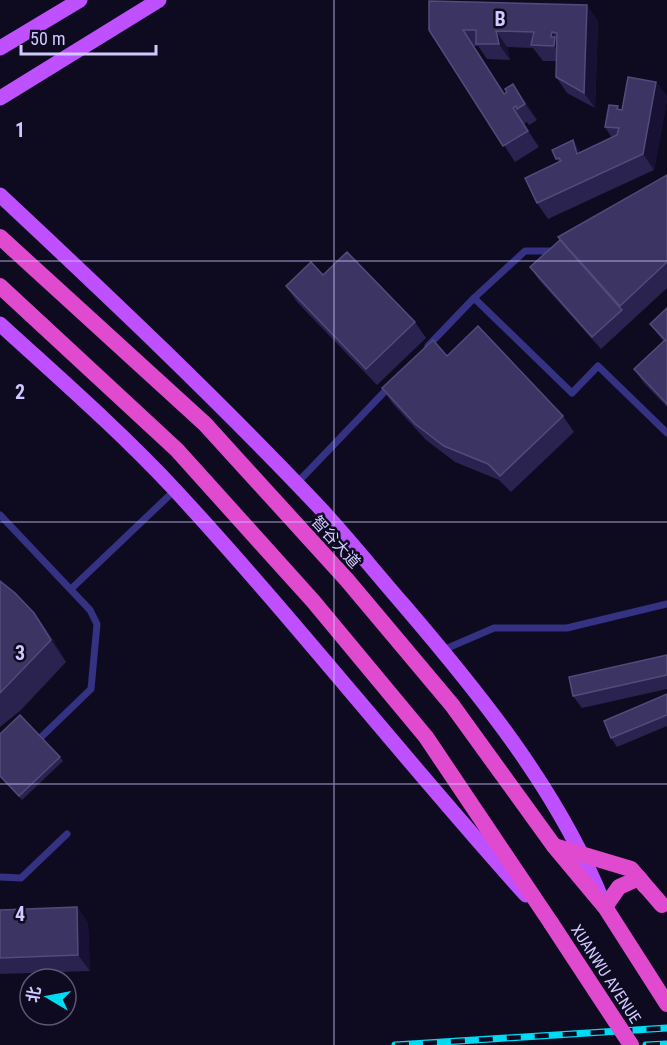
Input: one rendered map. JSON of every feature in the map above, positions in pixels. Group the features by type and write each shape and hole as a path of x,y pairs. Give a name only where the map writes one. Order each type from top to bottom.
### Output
{"highway":[{"name":"智谷大道","path":"0,237 205,424 347,580 452,705 554,846 606,907"},
{"path":"0,286 177,450 313,601 426,737 551,923"},
{"path":"554,846 631,868 662,905 639,878 619,887 606,907 667,1004"},
{"name":"XUANWU AVENUE","path":"551,923 631,1045"}],"main road":[{"path":"0,48 80,0"},
{"path":"0,98 159,0"},
{"path":"0,195 158,343 296,484 442,650 517,746 584,854 606,907"},
{"path":"0,324 144,458 175,490 321,655 472,835 551,923"}],"lane":[{"path":"425,349 474,298 525,251 553,252 564,246"},
{"path":"474,298 572,393 598,366 667,433"},
{"path":"296,484 393,383"},
{"path":"71,589 175,490"},
{"path":"0,515 90,610 97,624 90,689 33,745"},
{"path":"442,650 494,628 567,628 667,604"},
{"path":"0,877 21,878 67,834"}],"building":[{"path":"429,1 587,5 584,93 556,77 557,33 552,32 551,37 555,37 554,46 531,45 534,32 496,31 499,44 476,44 476,30 463,30 504,94 507,92 505,89 513,84 525,104 517,109 516,106 513,108 528,131 503,146 429,30"},
{"path":"628,77 656,82 643,154 537,203 525,178 561,161 559,158 556,159 552,150 573,140 577,154 617,135 619,128 605,127 609,105 618,106 617,109 622,110"},
{"path":"667,175 667,262 620,306 558,237"},
{"path":"560,240 622,310 592,337 530,267"},
{"path":"347,252 415,322 366,369 286,286 311,262 323,275"},
{"path":"667,308 667,342 650,324"},
{"path":"478,326 563,416 500,476 488,464 444,446 415,424 382,388 433,340 447,356"},
{"path":"665,340 667,342 667,404 634,369"},
{"path":"0,581 34,613 51,640 0,693"},
{"path":"667,655 667,675 573,696 569,677"},
{"path":"667,694 667,715 611,738 604,721"},
{"path":"20,715 60,757 19,796 0,776 0,734"},
{"path":"77,907 78,955 0,958 0,910"}],"railway":[{"path":"395,1045 667,1028"},
{"path":"646,1045 667,1044"}]}
